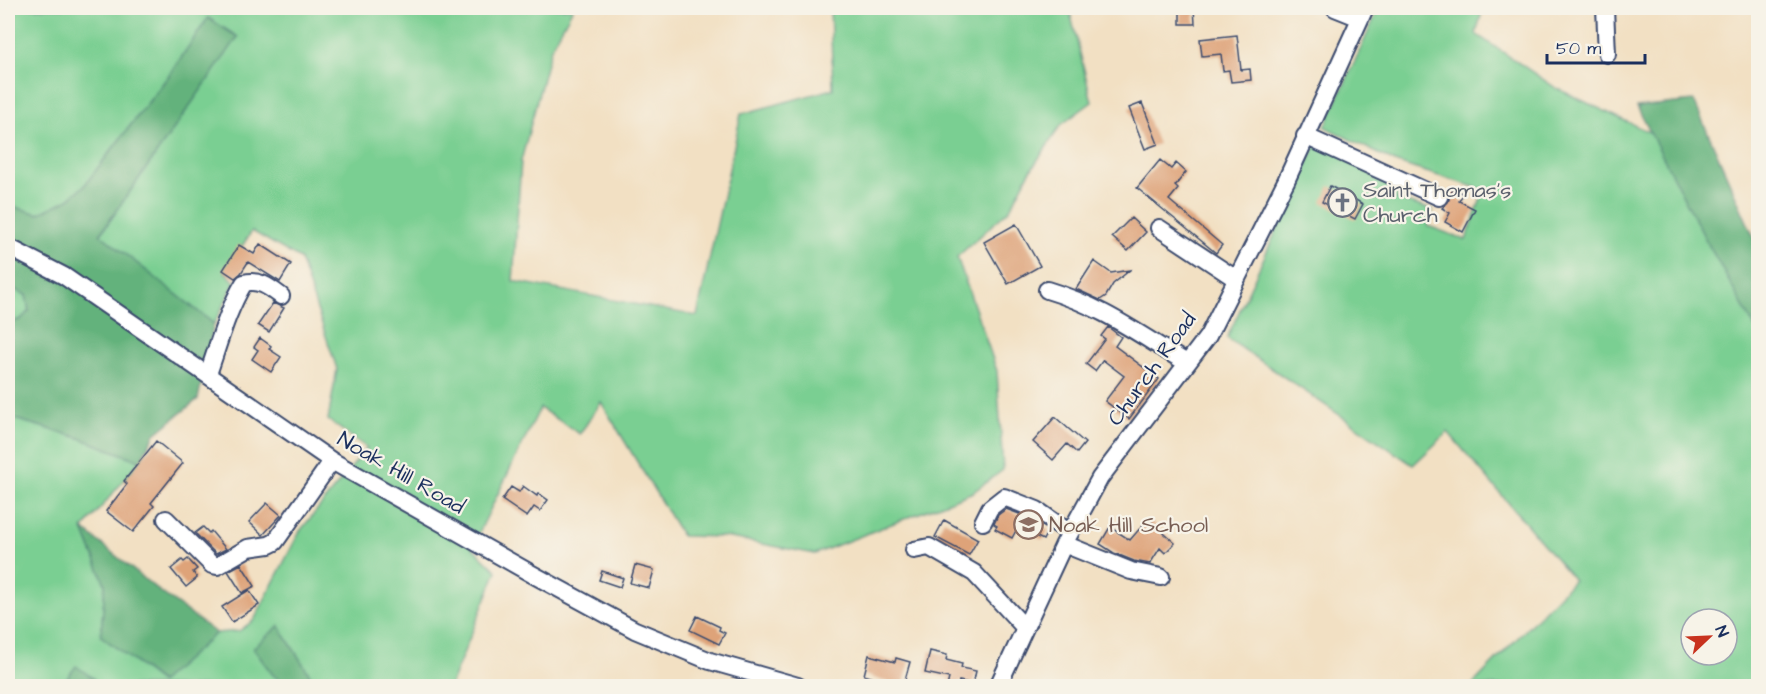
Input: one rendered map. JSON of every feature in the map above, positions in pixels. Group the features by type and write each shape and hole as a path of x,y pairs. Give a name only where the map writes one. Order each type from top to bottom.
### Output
{"street":[{"path":"1335,8 1363,13"},
{"path":"1605,8 1607,54"},
{"name":"Church Road","path":"998,687 1067,539 1100,478 1208,336 1363,13"},
{"path":"1305,136 1439,197"},
{"path":"1159,228 1236,279"},
{"name":"Noak Hill Road","path":"8,247 64,276 332,461 635,630 710,661 786,685"},
{"path":"208,374 236,295 244,283 253,281 263,284 281,296"},
{"path":"1047,290 1077,299 1103,311 1187,363"},
{"path":"166,519 212,566 217,566 248,548 275,542 332,461"},
{"path":"983,522 990,508 1005,497 1037,510 1067,539 1131,571 1161,577"},
{"path":"914,550 929,547 974,573 1025,628"}],"green space":[{"path":"16,8 573,8 551,48 521,161 513,281 697,316 741,114 833,89 830,8 1069,8 1092,102 1061,125 1029,173 1010,209 957,257 997,371 1003,470 973,492 815,554 725,537 682,536 601,402 580,434 540,408 472,547 497,571 450,686 8,686 8,417 80,438 140,461 83,529 105,584 101,636 160,682 216,633 239,631 254,620 300,531 367,448 328,420 337,369 300,259 252,231 225,272 235,282 214,324 100,235 237,37 208,18 170,74 84,186 67,200 38,214 8,205 8,24"},
{"path":"1379,8 1483,8 1476,34 1556,88 1651,133 1707,242 1758,333 1758,686 1471,686 1574,580 1448,432 1413,465 1227,338 1318,140 1403,182 1396,199 1433,210 1428,226 1466,240 1484,190 1397,163 1325,127"},
{"path":"208,18 238,37 100,234 214,324 198,399 155,434 140,461 80,438 8,417 8,332 12,322 21,319 29,311 26,295 8,286 8,205 38,214 67,200 84,186 170,74"},
{"path":"1694,101 1758,247 1758,333 1707,242 1637,107"},
{"path":"8,286 26,295 29,311 22,319 12,322 8,320"},
{"path":"83,529 158,590 216,633 161,682 101,636 105,584"},
{"path":"279,626 317,686 289,686 273,675 253,648"},
{"path":"76,666 94,679 89,686 61,686"}],"building":[{"path":"1180,8 1194,8 1195,24 1180,24"},
{"path":"1237,35 1241,70 1250,69 1251,80 1231,82 1229,70 1223,71 1221,54 1202,56 1200,39"},
{"path":"1142,103 1158,144 1145,149 1129,108"},
{"path":"1160,160 1171,169 1176,163 1186,172 1175,186 1178,189 1169,200 1222,245 1216,253 1137,188"},
{"name":"Saint Thomas's Church","path":"1330,186 1363,204 1355,219 1322,202"},
{"path":"1453,188 1463,194 1459,201 1475,209 1463,232 1445,222 1450,213 1442,208 1448,202"},
{"path":"1131,218 1146,232 1128,251 1112,237"},
{"path":"1016,224 1040,266 1008,284 984,242"},
{"path":"260,244 291,264 280,282 248,262 235,278 223,270 239,245 254,254"},
{"path":"1094,261 1111,273 1130,270 1113,284 1106,296 1100,300 1076,289"},
{"path":"273,303 284,308 269,332 258,325"},
{"path":"1108,327 1121,337 1115,346 1159,379 1129,419 1105,401 1124,376 1103,360 1095,371 1086,364 1105,339 1101,336"},
{"path":"260,338 271,346 269,349 281,357 271,372 252,359 258,350 254,347"},
{"path":"1055,417 1085,443 1077,453 1067,444 1053,460 1033,442"},
{"path":"156,441 183,463 151,503 154,506 133,532 106,511 127,484 124,481"},
{"path":"523,486 537,496 538,493 548,500 540,511 534,507 527,517 502,500 511,487 519,492"},
{"path":"267,503 281,515 263,535 249,522"},
{"path":"1006,509 1032,519 1048,530 1043,540 1018,527 1012,538 995,529 997,526 994,524 998,515"},
{"path":"1148,519 1175,543 1165,553 1160,548 1150,564 1134,561 1114,553 1100,544 1110,527 1130,540"},
{"path":"944,520 978,539 969,555 935,537"},
{"path":"203,527 209,533 211,531 226,549 216,554 195,533"},
{"path":"188,559 197,569 193,572 197,578 186,587 171,569 182,560 184,562"},
{"path":"241,564 255,586 242,593 228,571"},
{"path":"635,565 654,570 649,588 630,583"},
{"path":"602,571 623,578 620,587 599,580"},
{"path":"249,590 259,605 232,622 222,607"},
{"path":"697,616 720,627 719,630 725,633 719,644 690,630"},
{"path":"930,651 947,655 946,660 962,664 961,668 976,671 973,684 959,681 958,687 947,687 949,678 925,673"},
{"path":"869,655 895,662 896,658 910,662 903,687 864,675"}],"place":[{"name":"Saint Thomas's Church","path":"1342,203"},
{"name":"Noak Hill School","path":"1028,525"}]}
